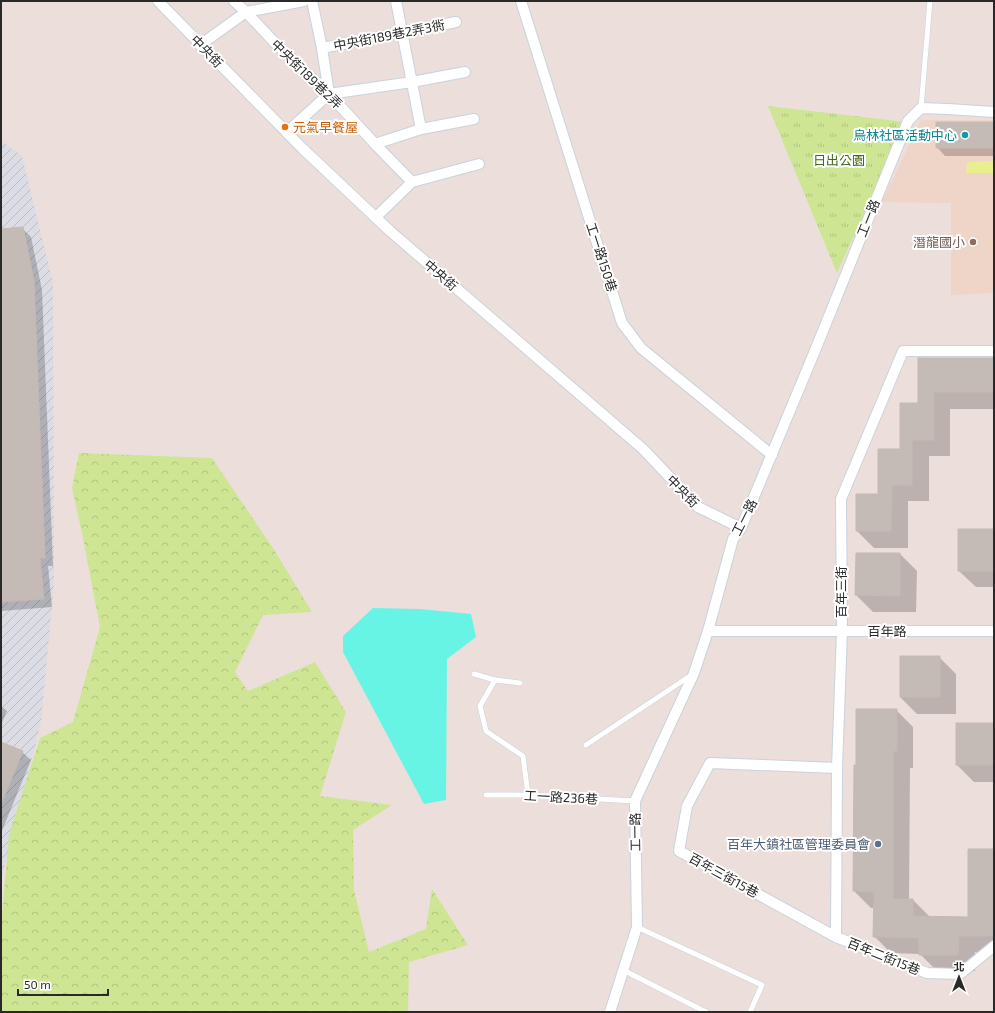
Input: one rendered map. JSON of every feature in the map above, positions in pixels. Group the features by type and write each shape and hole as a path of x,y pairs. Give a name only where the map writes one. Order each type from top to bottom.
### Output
{"street":[{"name":"中央街","path":"158,1 286,132 376,217 643,449 698,507 741,528"},
{"name":"中央街189巷2弄","path":"234,1 275,43 329,94 412,182"},
{"path":"200,44 246,12 304,1"},
{"path":"312,1 322,48 329,94"},
{"path":"396,1 421,129"},
{"name":"工一路150巷","path":"520,1 622,323 641,348 772,455"},
{"name":"中央街189巷2弄3衖","path":"322,48 456,22"},
{"path":"286,132 329,94 412,82 465,72"},
{"path":"921,108 948,108 994,112"},
{"name":"工一路","path":"610,1012 636,927 635,802 694,673 708,631 733,539 741,528 772,455 908,121 921,108"},
{"path":"375,144 421,129 474,119"},
{"path":"376,217 412,182 479,164"},
{"name":"百年三街","path":"836,937 837,768 842,631 841,499 903,351 994,351"},
{"name":"百年路","path":"708,631 994,631"},
{"name":"百年三街15巷","path":"836,937 679,851 687,806 710,764 837,768"},
{"name":"百年二街15巷","path":"836,937 927,973 960,974 994,946"}],"lane":[{"path":"921,108 930,1"},
{"path":"586,745 694,673"},
{"path":"474,674 495,680 520,683"},
{"path":"495,680 480,706 486,732 523,756 528,795"},
{"name":"工一路236巷","path":"486,795 528,795 635,802"},
{"path":"636,927 762,985 750,1012"},
{"path":"623,970 706,1012"}],"shaded area":[{"name":"潛龍國小","path":"921,120 994,120 994,293 951,295 951,203 882,202"},
{"path":"1,141 22,156 53,283 54,583 41,723 1,880"}],"green space":[{"name":"日出公園","path":"768,106 906,122 837,273"},
{"path":"994,161 994,173 966,173 967,162"},
{"path":"79,453 212,458 273,548 312,612 263,615 235,672 248,691 315,662 346,712 320,796 392,805 353,830 354,890 369,952 426,929 432,889 468,945 409,962 408,1012 1,1012 1,928 9,834 40,738 73,722 100,627 72,488"}],"water":[{"path":"373,608 420,609 471,614 476,637 447,659 446,800 424,804 343,652 343,636"}],"building":[{"name":"烏林社區活動中心","path":"936,122 994,122 994,148 936,148"},
{"path":"23,227 34,281 45,558 40,558 44,599 1,602 1,229"},
{"path":"918,358 994,358 994,392 934,392 934,440 912,440 912,485 892,485 891,531 856,531 856,494 878,494 878,449 900,449 900,403 918,403"},
{"path":"958,529 994,529 994,571 958,571"},
{"path":"856,553 900,553 900,596 855,595"},
{"path":"900,656 940,656 940,697 900,697"},
{"path":"856,709 897,709 897,751 893,751 893,899 913,899 913,916 968,917 968,849 994,849 994,936 959,936 958,955 919,955 919,938 873,937 874,892 853,891"},
{"path":"956,723 994,723 994,765 956,765"},
{"path":"1,742 23,751 1,804"}],"place":[{"name":"元氣早餐屋","path":"285,127"},
{"name":"烏林社區活動中心","path":"965,135"},
{"name":"潛龍國小","path":"973,242"},
{"name":"百年大鎮社區管理委員會","path":"878,844"}]}
